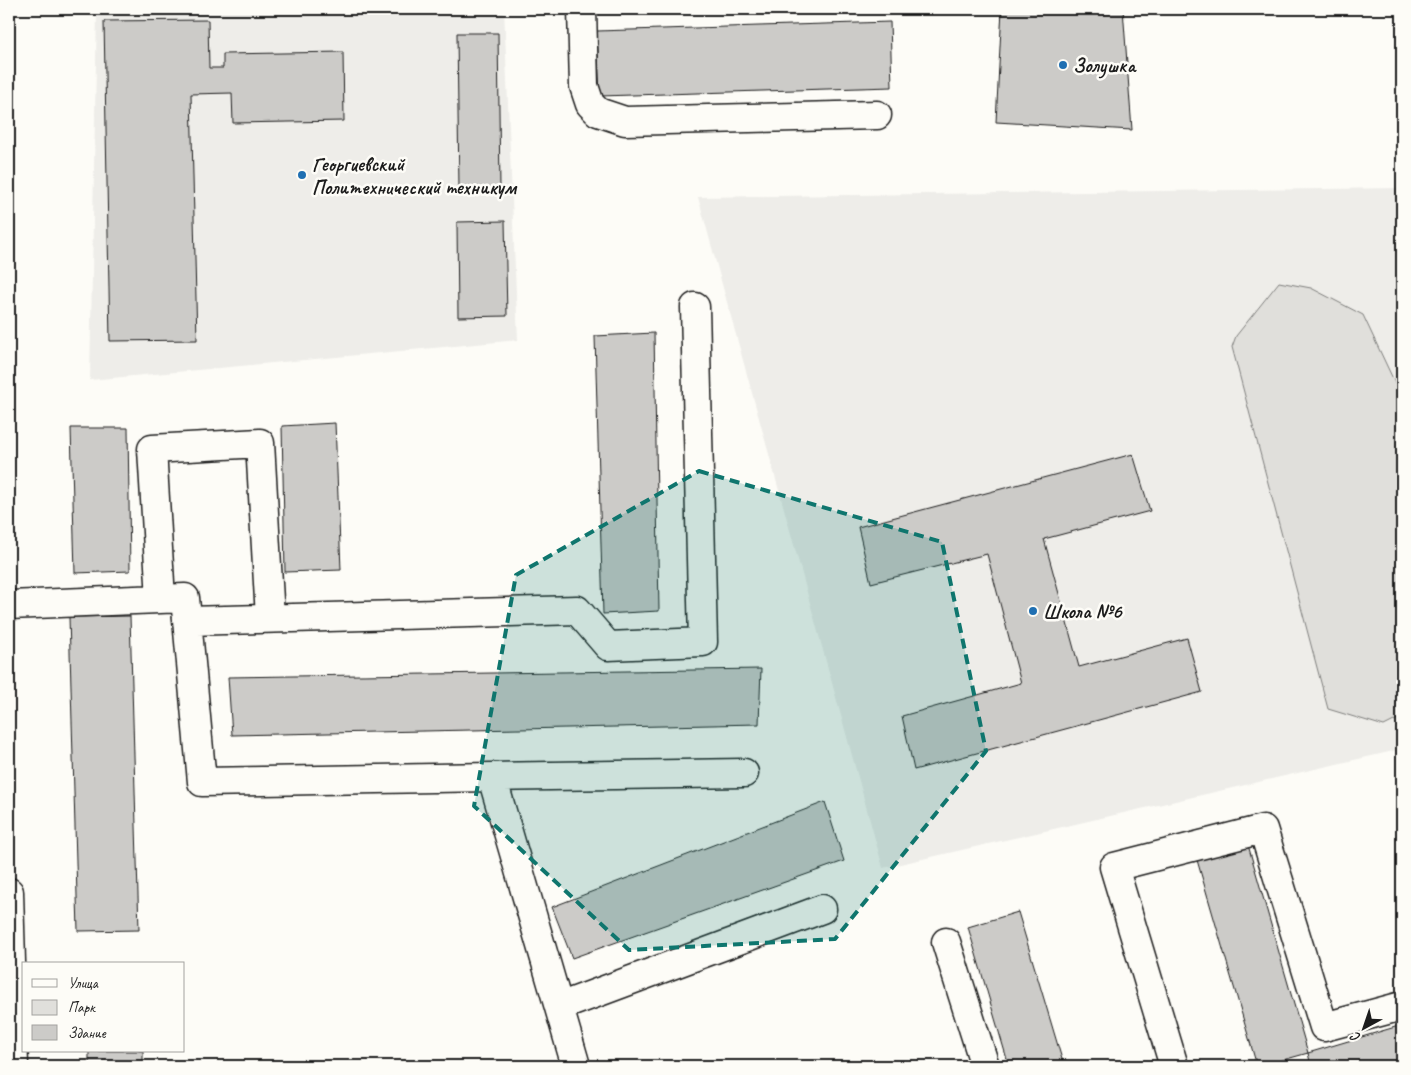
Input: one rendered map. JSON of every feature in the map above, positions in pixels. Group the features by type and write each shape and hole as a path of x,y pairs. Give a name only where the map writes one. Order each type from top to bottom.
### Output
{"street":[{"path":"582,9 584,86 590,104 598,112 625,121 877,115"},
{"path":"188,621 576,610 608,646 703,642 695,307"},
{"path":"161,599 152,449 260,443 270,618"},
{"path":"9,605 185,598 202,782 744,773"},
{"path":"492,777 576,1066"},
{"path":"1174,1066 1114,867 1263,829 1324,1027 1402,1006"},
{"path":"9,892 14,1066"},
{"path":"559,1007 822,909"},
{"path":"946,942 985,1066"}],"highlighted area":[{"path":"699,471 942,542 986,751 835,939 629,950 474,806 516,575"}],"shaded area":[{"name":"Георгиевский Политехнический техникум","path":"97,9 504,9 518,340 90,380"},
{"path":"1402,188 1402,749 883,868 698,197"}],"green space":[{"path":"1279,282 1311,288 1363,315 1402,398 1402,717 1384,726 1328,709 1232,347 1236,336"}],"building":[{"name":"Золушка","path":"1002,9 1123,9 1132,130 996,122"},
{"path":"208,20 209,68 223,68 223,54 343,52 344,121 233,123 232,93 191,94 197,340 110,341 104,21"},
{"path":"890,22 892,87 600,96 597,31"},
{"path":"457,33 498,33 500,189 459,189"},
{"path":"505,221 507,316 458,317 457,222"},
{"path":"654,333 659,611 603,614 595,336"},
{"path":"335,423 341,570 285,572 282,426"},
{"path":"71,428 128,428 130,571 75,573"},
{"name":"Школа №6","path":"1133,454 1150,511 1044,539 1079,667 1187,638 1202,692 914,770 902,716 1021,683 987,554 871,583 858,527"},
{"path":"130,616 139,930 78,931 69,617"},
{"path":"761,669 759,724 232,735 228,677"},
{"path":"825,802 844,861 572,958 552,907"},
{"path":"1248,845 1308,1053 1262,1066 1257,1066 1197,860"},
{"path":"1018,912 1064,1066 1009,1066 968,927"},
{"path":"1402,1025 1402,1066 1311,1066 1308,1053"},
{"path":"89,1052 143,1052 143,1066 89,1066"}],"place":[{"name":"Золушка","path":"1063,65"},
{"name":"Георгиевский Политехнический техникум","path":"302,175"},
{"name":"Школа №6","path":"1033,611"}]}
